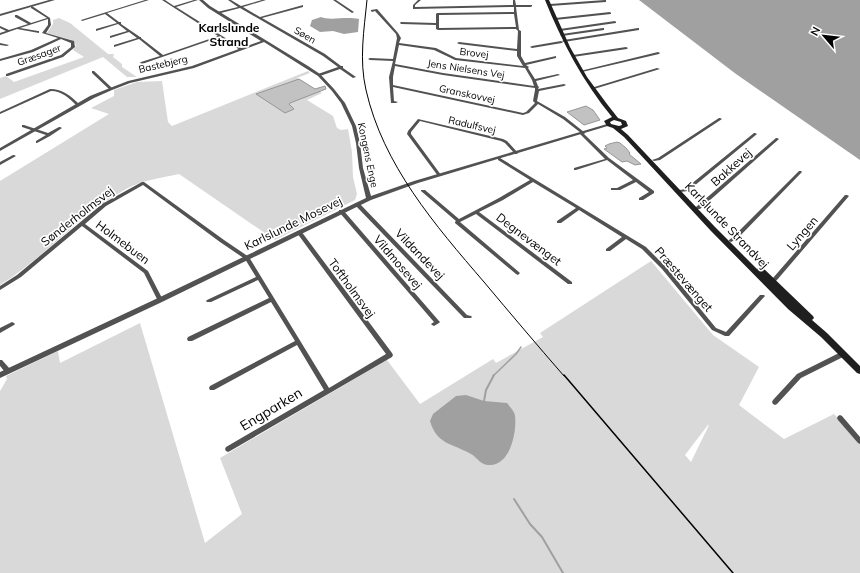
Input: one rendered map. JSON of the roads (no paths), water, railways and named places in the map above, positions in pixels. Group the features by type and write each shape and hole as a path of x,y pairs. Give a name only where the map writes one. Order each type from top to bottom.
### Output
{"main road":[{"path":"544,0 562,42 578,72 610,119"},
{"path":"548,0 561,32 562,42 573,56 593,88 616,118 625,122 620,127 609,125 607,122 610,119"},
{"path":"610,119 616,118"},
{"name":"Karlslunde Strandvej","path":"620,127 654,160 698,208 814,322 824,335"},
{"name":"Karlslunde Strandvej","path":"620,127 717,233 791,307 824,335 860,371"}],"street":[{"path":"0,15 53,0"},
{"path":"82,20 148,0"},
{"path":"163,0 240,49"},
{"path":"174,7 199,0"},
{"name":"Kongens Enge","path":"199,0 318,75 336,94 349,113 358,143 361,168 369,199"},
{"name":"Søen","path":"229,0 342,67 354,78"},
{"path":"218,13 264,0"},
{"path":"334,0 353,12"},
{"path":"420,0 414,5 414,8 531,6"},
{"path":"514,0 518,30 519,56 534,80 537,89 535,99 536,103 564,118 582,133 608,159 652,192 641,199"},
{"path":"550,5 605,1"},
{"name":"Søen","path":"259,18 302,6"},
{"path":"32,7 49,18"},
{"path":"372,11 376,10 397,34 398,44 391,86 392,102 396,102"},
{"path":"106,13 163,56"},
{"path":"516,13 438,14 438,29 518,30"},
{"path":"555,19 610,13"},
{"path":"16,16 30,24"},
{"path":"0,34 49,18"},
{"name":"Græsager","path":"7,75 67,53 74,45 69,40 44,33 50,25 49,18"},
{"path":"561,32 615,22"},
{"path":"97,30 120,23"},
{"path":"401,23 438,24"},
{"path":"0,27 10,31"},
{"path":"16,29 38,32"},
{"path":"561,32 603,29"},
{"path":"532,47 638,29"},
{"path":"111,37 130,31"},
{"path":"142,63 220,36"},
{"path":"0,60 32,51 61,38"},
{"path":"115,46 140,38"},
{"name":"Bastebjerg","path":"0,150 78,105 111,89 129,82 193,67 264,41"},
{"path":"459,43 518,50"},
{"path":"0,44 7,45"},
{"name":"Brovej","path":"398,44 435,49 455,59 525,66 555,57"},
{"path":"573,56 626,48"},
{"path":"582,71 658,53"},
{"path":"370,59 395,60"},
{"name":"Jens Nielsens Vej","path":"394,65 537,89 564,85"},
{"path":"318,75 342,67"},
{"path":"593,88 658,69"},
{"path":"93,72 111,89"},
{"path":"534,80 558,75"},
{"name":"Granskovvej","path":"391,86 523,114 528,112 536,103"},
{"path":"0,113 50,90 65,93 78,105"},
{"path":"654,160 659,159 720,119"},
{"name":"Radulfsvej","path":"439,175 409,134 419,120 502,140 506,142 516,153"},
{"name":"Karlslunde Mosevej","path":"0,374 160,300 341,211 369,199 439,175 499,159 609,125"},
{"path":"23,126 48,135"},
{"path":"37,142 60,128"},
{"path":"682,191 686,190 755,134"},
{"name":"Bakkevej","path":"698,208 777,140"},
{"path":"0,164 14,156"},
{"name":"Præstevænget","path":"499,159 644,248 714,329 727,335 762,296"},
{"path":"575,169 608,159"},
{"path":"731,240 735,238 800,172"},
{"path":"458,221 501,199 533,180"},
{"path":"613,189 618,189 637,180"},
{"name":"Sønderholmsvej","path":"0,288 19,276 104,205 142,183 247,258"},
{"path":"423,191 518,273"},
{"name":"Lyngen","path":"772,281 847,196"},
{"name":"Vildandevej","path":"357,204 466,317 469,316"},
{"path":"559,222 579,208"},
{"name":"Vildmosevej","path":"341,211 437,322 434,324"},
{"name":"Degnevænget","path":"476,212 570,283"},
{"name":"Holmebuen","path":"82,224 146,272 160,300"},
{"name":"Toftholmsvej","path":"299,232 390,355"},
{"path":"608,250 626,237"},
{"path":"247,258 327,390"},
{"path":"209,301 259,278"},
{"path":"190,339 272,299"},
{"path":"0,331 12,324"},
{"path":"212,388 298,342"},
{"path":"775,402 799,376 843,354"},
{"name":"Engparken","path":"228,449 327,390 390,355"},
{"path":"0,362 8,371"},
{"path":"840,418 860,442"}],"waterway":[{"path":"494,375 516,354 521,347"},
{"path":"484,401 486,390 494,375"},
{"path":"514,499 530,524 542,537 563,573"}],"tram line":[{"path":"367,0 362,56 366,90 374,117 385,144 398,169 413,193 447,238 564,376"},
{"path":"564,375 733,573"}],"district":[{"name":"Karlslunde Strand","path":"229,34"}]}
